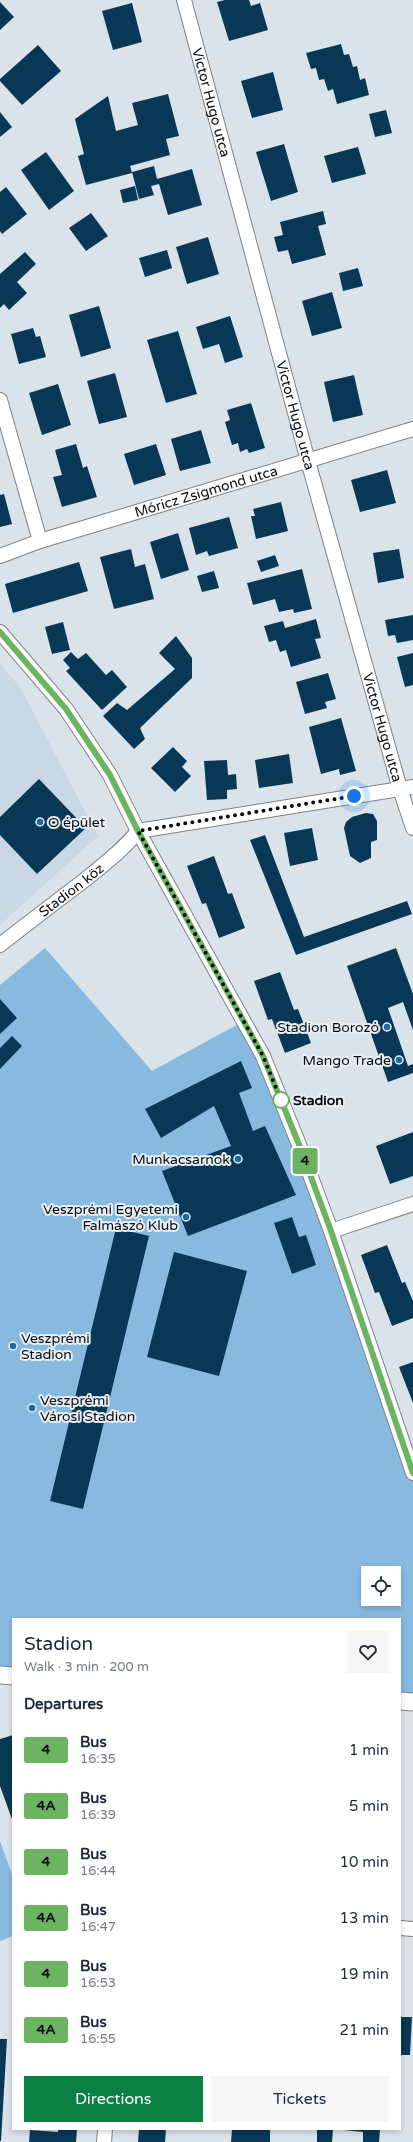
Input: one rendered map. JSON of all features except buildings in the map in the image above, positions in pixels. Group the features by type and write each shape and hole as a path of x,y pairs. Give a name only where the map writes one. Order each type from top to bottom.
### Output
{"street":[{"name":"Victor Hugo utca","path":"184,0 308,461 406,788 413,828"},
{"path":"0,400 40,542"},
{"name":"Móricz Zsigmond utca","path":"0,556 40,542 413,429"},
{"path":"0,632 66,709 110,775 138,831 263,1056 298,1142 331,1231 413,1473"},
{"path":"138,831 406,788"},
{"name":"Stadion köz","path":"0,945 27,926 109,860 128,844 138,831"},
{"path":"331,1231 413,1204"},
{"path":"0,1675 12,1676"},
{"path":"401,1701 413,1702"},
{"path":"401,1928 413,1929"},
{"path":"104,2142 105,2130"}],"shaded area":[{"path":"0,664 20,687 98,836 0,925"},
{"path":"45,948 152,1071 244,1021 264,1056 413,1473 413,1702 401,1701 401,1618 12,1618 12,1675 0,1674 0,985"},
{"path":"0,1841 12,1874 12,1936 0,1941"}],"bus line":[{"name":"4","path":"0,632 66,709 110,775 138,831 263,1056 298,1142 331,1231 413,1473"}],"place":[{"name":"O épület","path":"40,822"},
{"name":"Stadion Borozó","path":"387,1027"},
{"name":"Mango Trade","path":"399,1060"},
{"name":"Stadion","path":"281,1100"},
{"name":"Munkacsarnok","path":"238,1159"},
{"name":"Veszprémi Egyetemi Falmászó Klub","path":"186,1217"},
{"name":"Veszprémi Stadion","path":"13,1346"},
{"name":"Veszprémi Városi Stadion","path":"32,1408"}],"route":[{"path":"281,1100 263,1056 138,831 354,796"}]}
